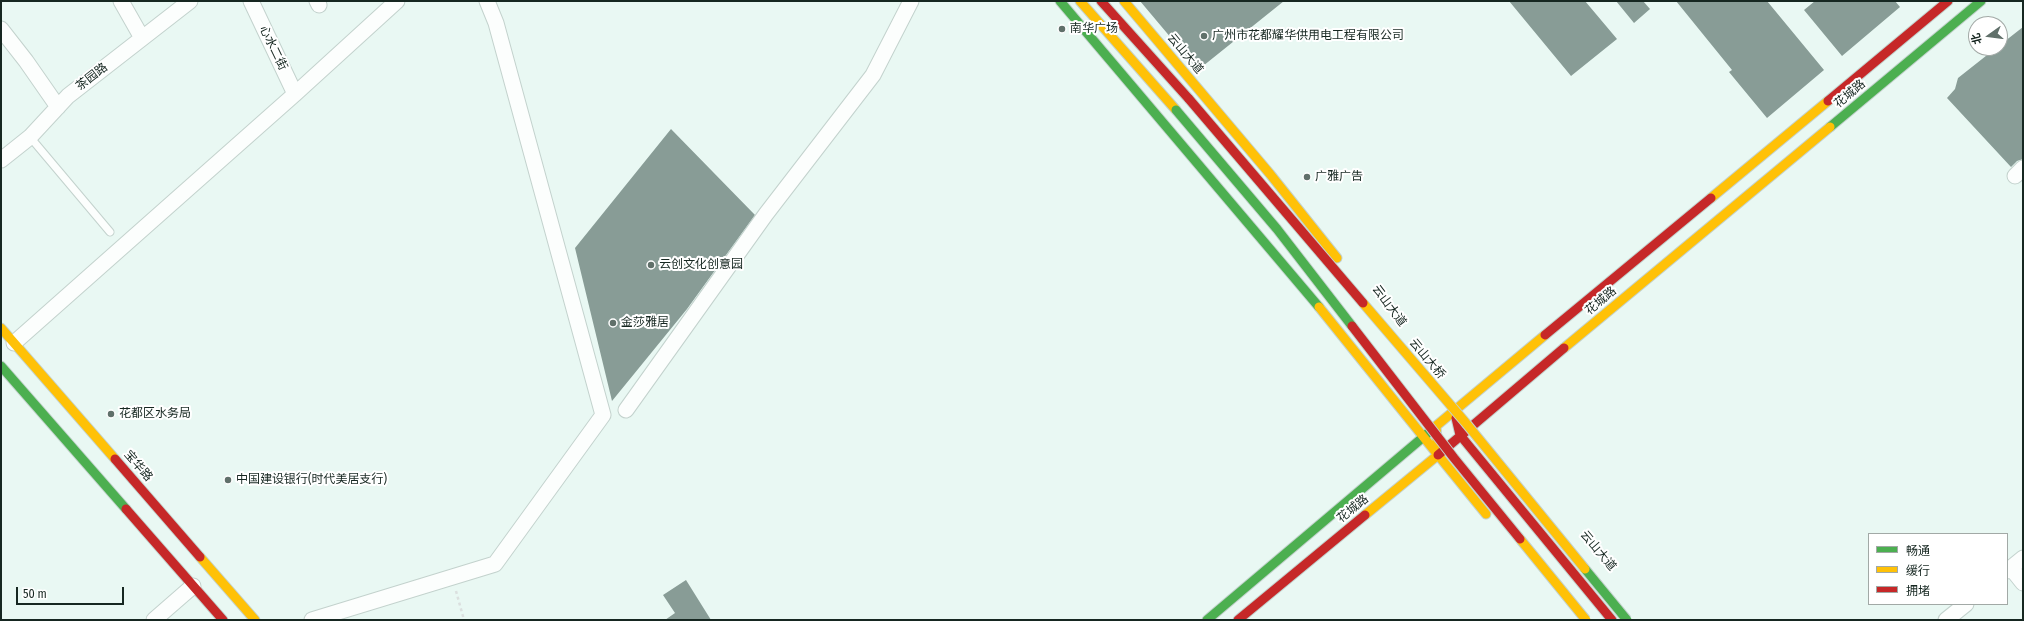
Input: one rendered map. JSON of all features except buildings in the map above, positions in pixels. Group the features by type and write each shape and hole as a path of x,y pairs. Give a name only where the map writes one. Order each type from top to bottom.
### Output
{"main road":[{"path":"1060,1 1246,218 1360,356 1438,455 1491,519"},
{"path":"1080,1 1176,110 1277,229 1454,458 1586,620"},
{"name":"云山大桥","path":"1101,1 1189,99 1465,422 1627,620"},
{"name":"云山大道","path":"1124,1 1174,58 1320,236 1454,411 1475,422 1634,614"},
{"name":"花城路","path":"1207,620 1424,436 1948,1"},
{"name":"花城路","path":"1238,620 1253,615 1475,422 1980,1"},
{"name":"宝华路","path":"1,328 255,620"},
{"path":"1360,356 1436,426 1460,435"},
{"path":"1,366 222,620"},
{"path":"1454,411 1460,435 1609,617"},
{"path":"1436,426 1438,455"},
{"path":"1510,543 1545,563 1577,593"}],"street":[{"path":"121,1 142,38"},
{"name":"茶园路","path":"1,160 30,137 68,96 189,1"},
{"name":"心水二街","path":"251,1 295,94"},
{"path":"14,343 295,94 397,1"},
{"path":"312,620 495,564 603,415 496,23 486,1"},
{"path":"626,410 766,214 873,75 911,1"},
{"path":"1,29 26,61 58,107"},
{"path":"2023,558 2009,570 2023,583"},
{"path":"154,620 193,586"},
{"path":"1946,620 1965,605"}],"lane":[{"path":"30,137 110,232"}],"traffic: fast":[{"path":"1060,1 1319,307"},
{"path":"1830,127 1981,1"},
{"path":"1176,110 1277,229 1352,326"},
{"path":"1,366 126,509"},
{"path":"1207,620 1434,428"},
{"path":"1585,569 1627,620"}],"traffic: slow":[{"path":"1080,1 1176,110"},
{"path":"1124,1 1270,174 1337,258"},
{"path":"1711,198 1828,101"},
{"path":"1564,348 1830,127"},
{"path":"1363,303 1465,422 1585,569"},
{"path":"1319,307 1438,455 1365,515"},
{"path":"1,328 115,459"},
{"path":"1486,514 1438,455 1436,426 1545,335"},
{"path":"1520,539 1586,620"},
{"path":"200,557 255,620"}],"traffic: jam":[{"path":"1101,1 1189,99"},
{"path":"1828,101 1948,1"},
{"path":"1189,99 1363,303"},
{"path":"1545,335 1711,198"},
{"path":"1352,326 1454,458 1520,539"},
{"path":"1438,455 1564,348"},
{"path":"1456,418 1460,435 1612,620"},
{"path":"115,459 200,557"},
{"path":"126,509 223,620"},
{"path":"1238,620 1365,515"}],"place":[{"name":"南华广场","path":"1062,29"},
{"name":"广州市花都耀华供用电工程有限公司","path":"1204,36"},
{"name":"广雅广告","path":"1307,177"},
{"name":"云创文化创意园","path":"651,265"},
{"name":"金莎雅居","path":"613,323"},
{"name":"花都区水务局","path":"111,414"},
{"name":"中国建设银行(时代美居支行)","path":"228,480"}]}
